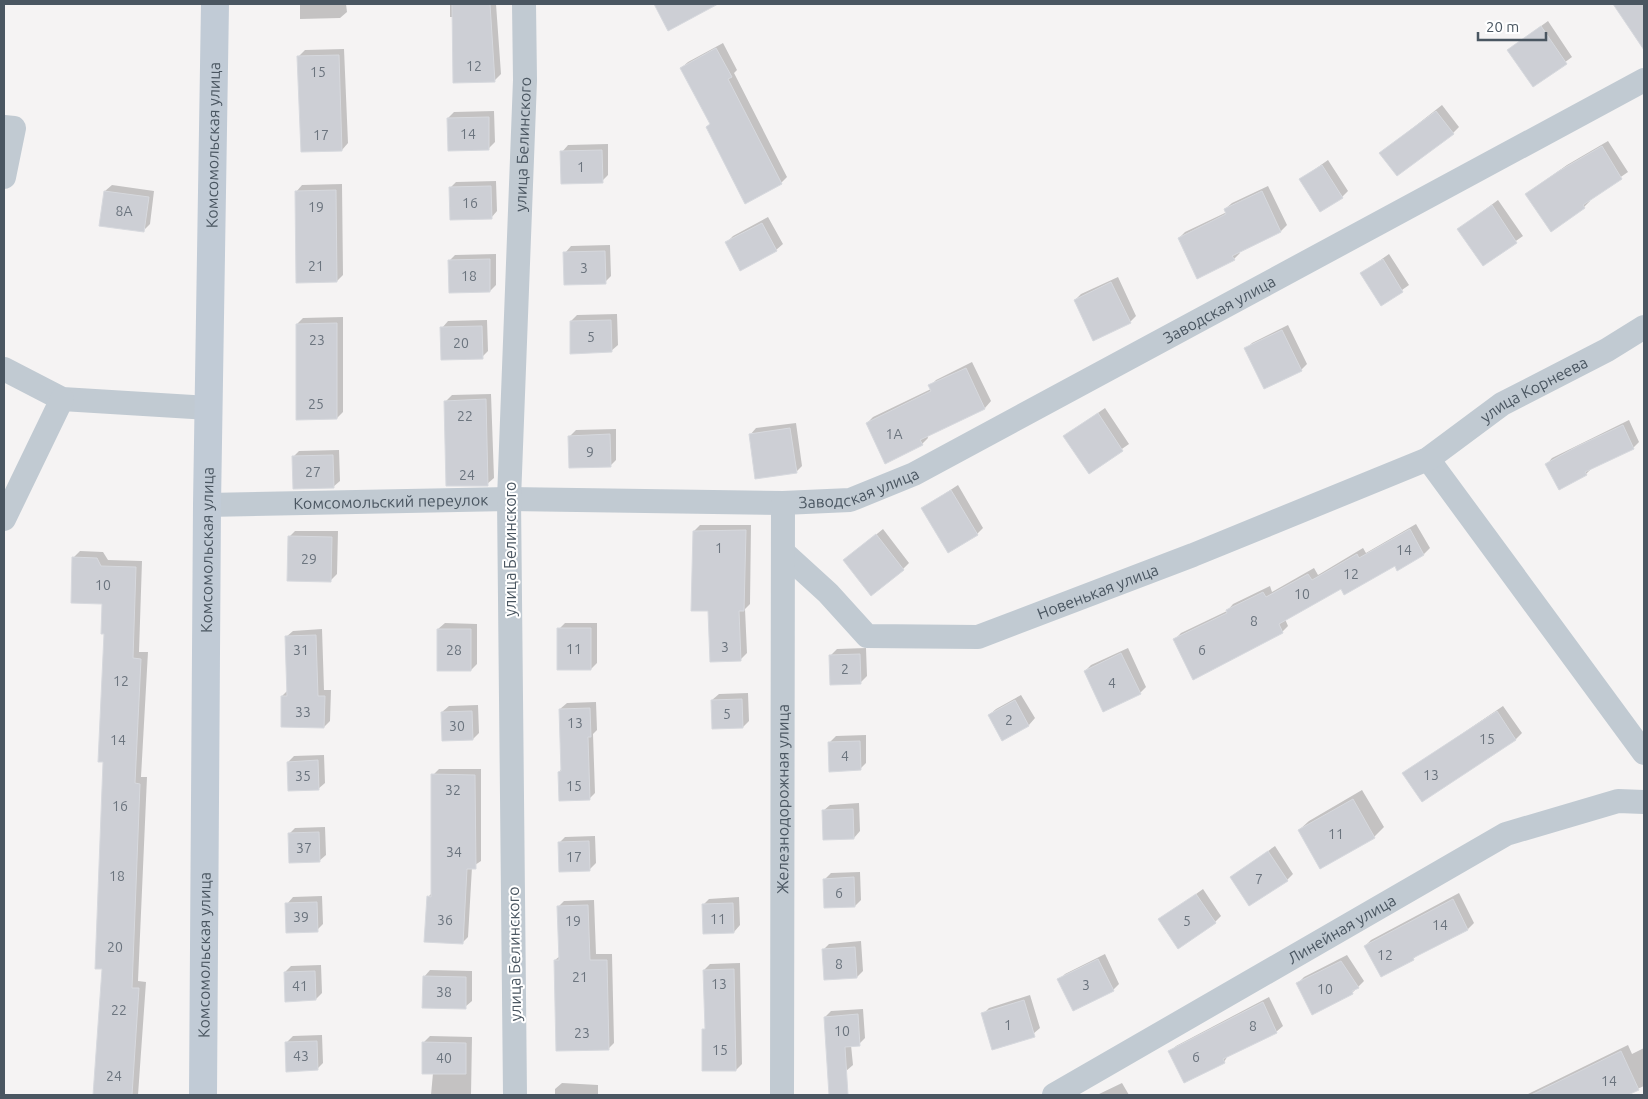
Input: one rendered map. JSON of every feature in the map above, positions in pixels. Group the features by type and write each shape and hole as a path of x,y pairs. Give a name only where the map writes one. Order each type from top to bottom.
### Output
{"street":[{"name":"Комсомольская улица","path":"203,1095 207,505 215,4"},
{"name":"улица Белинского","path":"515,1095 509,499 526,80 524,4"},
{"name":"Заводская улица","path":"783,503 850,500 914,474 1644,80"},
{"path":"4,126 14,128 4,177"},
{"name":"улица Корнеева","path":"1428,459 1502,404 1607,350 1644,327"},
{"path":"4,369 62,399 209,408"},
{"path":"4,519 62,399"},
{"path":"1428,459 1642,744"},
{"name":"Новенькая улица","path":"783,552 828,593 867,636 978,637 1193,555 1428,459"},
{"name":"Комсомольский переулок","path":"207,505 509,499 783,503"},
{"name":"Железнодорожная улица","path":"782,1095 783,503"},
{"name":"Линейная улица","path":"1054,1095 1506,834 1618,801 1644,802"}],"building":[{"path":"452,4 490,4 495,82 453,83"},
{"path":"654,4 718,4 668,31"},
{"path":"1613,4 1644,4 1644,50"},
{"path":"1541,26 1567,64 1533,87 1507,50"},
{"path":"716,48 732,77 728,79 782,184 745,204 706,127 710,124 680,68"},
{"path":"339,55 342,151 301,152 297,56"},
{"path":"1436,111 1454,134 1397,176 1379,153"},
{"path":"489,117 489,150 448,151 447,118"},
{"path":"1602,146 1622,179 1583,205 1585,208 1551,232 1525,194 1559,171"},
{"path":"602,150 603,183 561,184 560,151"},
{"path":"1322,165 1343,198 1320,212 1299,179"},
{"path":"491,186 492,219 450,220 449,187"},
{"path":"336,190 337,282 296,283 295,191"},
{"path":"104,191 149,197 144,232 99,226"},
{"path":"1262,191 1281,232 1232,256 1235,260 1197,279 1178,238 1226,214 1224,209"},
{"path":"1492,205 1517,243 1483,266 1457,229"},
{"path":"762,223 777,251 740,271 725,242"},
{"path":"605,251 606,284 564,285 563,252"},
{"path":"490,259 490,292 449,293 448,260"},
{"path":"1383,259 1403,292 1381,306 1360,273"},
{"path":"1111,282 1131,323 1093,341 1074,300"},
{"path":"611,320 612,352 570,354 570,321"},
{"path":"337,323 337,419 296,420 296,324"},
{"path":"482,326 483,359 441,360 440,327"},
{"path":"1282,330 1302,371 1264,389 1244,348"},
{"path":"966,368 985,409 920,440 923,445 885,464 866,423 931,391 928,385"},
{"path":"486,399 488,486 446,486 444,401"},
{"path":"1098,413 1123,451 1089,474 1063,436"},
{"path":"1623,425 1634,449 1585,472 1587,475 1559,490 1545,464"},
{"path":"790,428 797,473 755,479 749,434"},
{"path":"610,434 611,467 569,468 568,436"},
{"path":"333,455 334,488 293,489 292,456"},
{"path":"951,490 978,535 948,553 921,508"},
{"path":"1410,529 1424,555 1397,571 1395,566 1344,595 1341,589 1279,624 1283,633 1193,680 1173,639 1227,613 1226,610 1263,592 1266,597 1308,574 1312,580 1357,554 1359,558"},
{"path":"746,530 744,611 739,611 741,661 710,662 708,611 691,611 693,531"},
{"path":"876,534 904,570 871,596 843,560"},
{"path":"288,536 332,537 331,582 287,581"},
{"path":"72,557 97,558 101,566 136,567 133,658 141,659 135,783 140,784 132,988 139,988 132,1095 93,1095 102,969 95,969 103,762 98,762 104,634 101,634 102,604 71,603"},
{"path":"557,628 591,628 591,670 557,670"},
{"path":"437,629 471,629 471,671 437,671"},
{"path":"316,635 318,696 325,696 324,728 281,727 281,696 287,696 285,636"},
{"path":"1121,653 1141,694 1103,712 1084,671"},
{"path":"860,654 861,684 830,685 829,655"},
{"path":"742,699 743,728 712,729 711,700"},
{"path":"1015,700 1029,726 1002,741 988,715"},
{"path":"590,708 591,737 588,737 590,800 559,801 558,772 561,771 559,709"},
{"path":"472,711 473,740 442,741 441,712"},
{"path":"1497,711 1516,740 1422,802 1402,773"},
{"path":"860,741 861,770 829,772 828,742"},
{"path":"318,760 319,790 288,791 287,762"},
{"path":"431,774 475,775 476,869 467,869 463,944 424,942 427,896 431,897"},
{"path":"1353,799 1375,838 1320,869 1298,830"},
{"path":"853,809 854,839 823,840 822,810"},
{"path":"319,832 320,862 289,863 288,833"},
{"path":"589,841 590,871 559,872 558,842"},
{"path":"1268,851 1288,881 1249,906 1230,877"},
{"path":"854,877 855,907 824,908 823,879"},
{"path":"1196,894 1216,923 1178,949 1158,919"},
{"path":"1453,899 1468,930 1413,958 1414,960 1381,977 1364,946"},
{"path":"317,902 318,932 286,933 285,903"},
{"path":"733,903 734,933 703,934 702,904"},
{"path":"588,905 590,960 607,960 609,1050 556,1051 554,960 559,960 557,906"},
{"path":"855,947 857,978 824,980 822,949"},
{"path":"1098,959 1114,991 1073,1011 1057,979"},
{"path":"1341,961 1359,988 1352,991 1353,994 1312,1015 1296,983"},
{"path":"734,969 736,1071 702,1071 702,1029 705,1029 703,970"},
{"path":"315,971 316,1000 285,1002 284,972"},
{"path":"423,976 466,977 466,1009 422,1008"},
{"path":"1024,1000 1035,1037 992,1050 981,1013"},
{"path":"1263,1002 1277,1033 1223,1059 1225,1063 1184,1083 1168,1051"},
{"path":"858,1014 860,1046 845,1047 848,1095 829,1095 824,1017"},
{"path":"317,1041 318,1070 286,1072 285,1042"},
{"path":"422,1042 466,1043 466,1074 422,1074"},
{"path":"1621,1051 1639,1090 1628,1095 1531,1095"}]}
